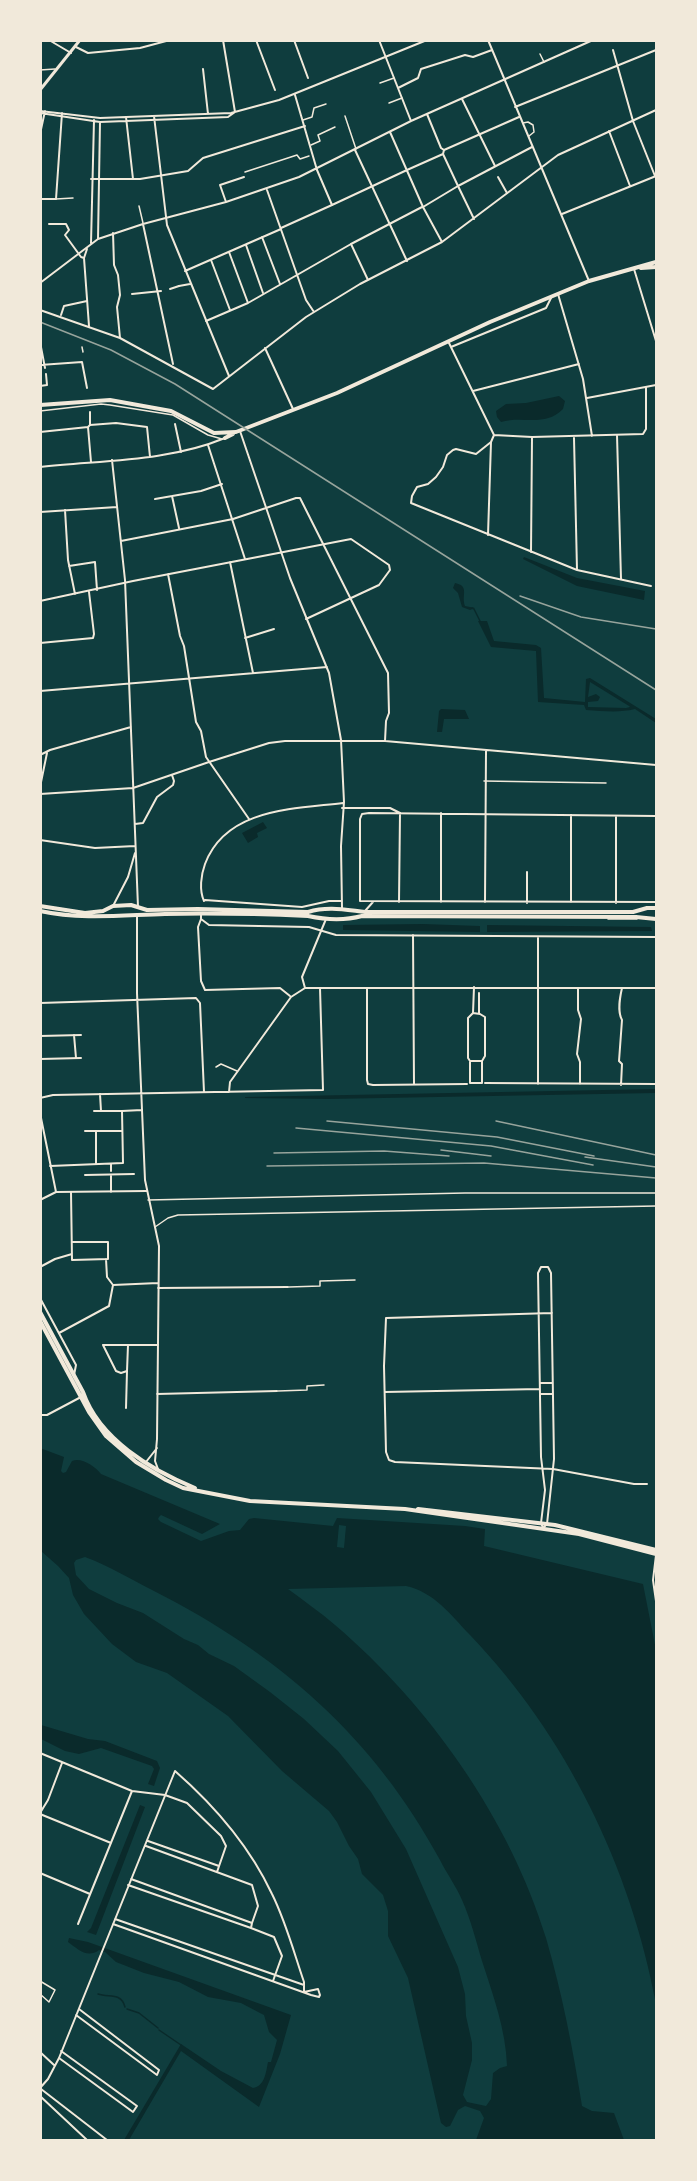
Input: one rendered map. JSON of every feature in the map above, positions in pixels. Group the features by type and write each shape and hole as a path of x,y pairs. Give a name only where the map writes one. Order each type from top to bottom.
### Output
{"main road":[{"path":"40,405 88,398 110,400 179,414 214,435 238,431 364,381 448,341 589,281 657,262"},
{"path":"634,268 657,267"},
{"path":"225,438 238,431"},
{"path":"40,906 85,913 103,911 113,906 131,905 147,910 200,914 308,916 345,920 362,916 636,917 655,919"},
{"path":"112,917 108,914 113,906"},
{"path":"137,916 138,907"},
{"path":"40,910 75,916 112,917 145,914 308,912 326,909 365,912 633,912 655,908"},
{"path":"655,908 651,914 655,919"},
{"path":"325,919 321,913 326,909"},
{"path":"344,909 348,913 345,920"},
{"path":"40,1312 74,1375 88,1412 106,1436 145,1465 183,1488 250,1501 447,1511 541,1523 657,1550"},
{"path":"40,1321 83,1396"},
{"path":"145,1465 207,1493"},
{"path":"405,1509 543,1528 603,1539 656,1556"}],"street":[{"path":"40,90 81,40"},
{"path":"76,47 88,53 140,48 170,40"},
{"path":"224,40 235,112"},
{"path":"256,40 275,90"},
{"path":"294,40 308,78"},
{"path":"379,40 411,121"},
{"path":"40,134 42,113 94,119 235,112 295,94 427,40"},
{"path":"488,40 589,281"},
{"path":"40,283 98,239 143,224 226,202 316,170 411,121 593,40"},
{"path":"52,41 71,52"},
{"path":"398,88 420,76 420,70 423,68 465,55 473,57 492,50"},
{"path":"561,214 656,176 633,121 613,50"},
{"path":"515,107 657,50"},
{"path":"203,69 208,114"},
{"path":"295,94 316,170 332,205"},
{"path":"462,99 495,166"},
{"path":"40,310 120,338 213,389 314,312 442,242 541,167 571,148 657,110"},
{"path":"94,119 100,122 154,121 228,117 235,112"},
{"path":"427,114 474,219"},
{"path":"40,199 56,199 62,116"},
{"path":"154,116 166,219 171,238 229,376"},
{"path":"126,117 133,179"},
{"path":"184,272 519,117"},
{"path":"98,239 100,118"},
{"path":"91,245 89,239 94,119"},
{"path":"91,179 133,179 188,171 203,158 305,126"},
{"path":"609,131 630,186"},
{"path":"390,132 423,207 442,242"},
{"path":"206,322 248,303 351,244 532,147"},
{"path":"356,150 407,261"},
{"path":"226,202 220,185 244,177"},
{"path":"498,177 507,193"},
{"path":"267,189 306,300 314,312"},
{"path":"49,224 66,224 69,230 65,235 78,254 84,258"},
{"path":"143,224 173,366"},
{"path":"113,233 114,265 121,295 117,307 120,338"},
{"path":"262,237 280,284"},
{"path":"246,244 263,293"},
{"path":"351,244 369,280"},
{"path":"87,249 84,258 88,326"},
{"path":"229,252 248,303"},
{"path":"211,260 230,310"},
{"path":"634,268 657,341"},
{"path":"170,288 190,284"},
{"path":"132,294 161,291"},
{"path":"558,294 579,364 592,435"},
{"path":"451,347 546,308 552,296"},
{"path":"60,316 64,306 87,301"},
{"path":"448,341 494,435 491,442 488,535"},
{"path":"40,342 43,366 82,362 87,388"},
{"path":"265,348 293,409"},
{"path":"472,391 579,364"},
{"path":"40,386 47,385 46,374"},
{"path":"587,398 657,385"},
{"path":"494,435 574,437 645,433 646,388"},
{"path":"90,412 91,462"},
{"path":"40,432 116,423 147,427 150,457"},
{"path":"175,424 182,452"},
{"path":"238,431 306,619 327,667 341,740 342,901 344,909"},
{"path":"208,445 214,435"},
{"path":"617,435 621,579"},
{"path":"531,552 532,437"},
{"path":"574,437 577,570"},
{"path":"40,467 182,452 225,438"},
{"path":"491,442 476,454 456,449 449,452 438,474 428,484 417,487 410,501 413,505 577,570 651,586"},
{"path":"208,445 245,559"},
{"path":"112,460 125,584 138,907"},
{"path":"155,499 201,491 222,484"},
{"path":"172,496 179,529"},
{"path":"121,541 233,519 300,498 388,678 389,714 385,741"},
{"path":"40,512 117,507"},
{"path":"65,510 69,566 75,594"},
{"path":"40,601 323,543 354,540 388,563 390,570 379,585 306,619"},
{"path":"69,566 95,562 97,590"},
{"path":"230,562 253,673"},
{"path":"168,574 184,646 196,722 201,731 206,757 249,819"},
{"path":"40,643 94,637 89,592"},
{"path":"245,638 274,629"},
{"path":"40,691 327,667"},
{"path":"40,755 104,733 131,727"},
{"path":"40,794 133,788 269,743 285,741 385,741 657,765"},
{"path":"485,903 486,751"},
{"path":"40,787 47,753"},
{"path":"135,824 143,823 157,797 173,785 172,775"},
{"path":"291,997 280,988 205,990 201,981 198,927 204,901 203,873 209,855 222,839 249,819 274,811 343,803"},
{"path":"342,808 390,808 400,813"},
{"path":"399,902 400,813"},
{"path":"657,816 400,813 362,814 360,819 360,901 657,902"},
{"path":"441,813 441,902"},
{"path":"571,815 571,903"},
{"path":"616,816 616,903"},
{"path":"40,840 95,848 135,846"},
{"path":"113,906 128,877 135,854"},
{"path":"527,872 527,903"},
{"path":"204,901 209,899 302,907 329,901 342,901"},
{"path":"365,912 373,902"},
{"path":"200,914 212,926 309,927 336,935 657,937"},
{"path":"137,916 146,1191 159,1246 155,1461 159,1471"},
{"path":"305,988 302,977 325,919"},
{"path":"414,935 414,1084"},
{"path":"538,936 538,1084"},
{"path":"468,1083 470,1061 468,1058 468,1018 473,1013 474,987"},
{"path":"621,1085 622,987"},
{"path":"229,1092 230,1082 291,997 305,988 657,988"},
{"path":"40,1098 53,1095 323,1090 320,988"},
{"path":"367,988 366,1080 370,1085 657,1084"},
{"path":"578,988 578,1010 581,1019 577,1054 580,1063 580,1084"},
{"path":"479,993 479,1014"},
{"path":"40,1003 196,998 200,1003 204,1092"},
{"path":"473,1013 485,1017 483,1083"},
{"path":"74,1035 76,1058"},
{"path":"40,1036 81,1035"},
{"path":"40,1059 81,1058"},
{"path":"470,1061 482,1061"},
{"path":"100,1094 100,1111"},
{"path":"94,1111 142,1110"},
{"path":"50,1166 123,1163 122,1111"},
{"path":"40,1113 56,1192"},
{"path":"85,1131 122,1131"},
{"path":"96,1131 96,1164"},
{"path":"111,1164 111,1171"},
{"path":"85,1175 134,1174"},
{"path":"111,1176 111,1192"},
{"path":"40,1200 56,1192 146,1191"},
{"path":"71,1192 72,1260 106,1259"},
{"path":"59,1333 109,1306 113,1285 107,1277 108,1242 72,1242"},
{"path":"40,1267 72,1254"},
{"path":"541,1267 550,1269 551,1273 552,1313 554,1469 547,1524 543,1528 541,1523 545,1500 542,1468 538,1273 541,1267"},
{"path":"113,1285 158,1283"},
{"path":"159,1288 288,1287"},
{"path":"40,1298 76,1365 74,1375"},
{"path":"552,1313 386,1318 384,1321 385,1392 388,1458 392,1461 554,1469 634,1484 647,1484"},
{"path":"127,1371 121,1373 116,1371 103,1345 158,1345"},
{"path":"126,1408 128,1345"},
{"path":"540,1383 552,1383"},
{"path":"385,1392 540,1389"},
{"path":"158,1394 277,1390"},
{"path":"540,1394 553,1394"},
{"path":"41,1416 83,1396"},
{"path":"145,1465 157,1448"},
{"path":"656,1556 653,1580 657,1601"},
{"path":"40,1752 132,1791 165,1795 187,1803 221,1836 226,1846 217,1872"},
{"path":"62,1762 40,1813 111,1843"},
{"path":"107,2140 40,2088 59,2058 175,1771 217,1811 236,1833 259,1867 282,1917 304,1985 304,1992"},
{"path":"78,1924 132,1791"},
{"path":"40,1802 45,1804"},
{"path":"147,1841 219,1866"},
{"path":"145,1846 252,1885 258,1906 251,1928"},
{"path":"40,1873 90,1894"},
{"path":"131,1879 252,1923"},
{"path":"128,1885 274,1937 282,1956 273,1981"},
{"path":"115,1919 304,1985"},
{"path":"113,1924 304,1992 319,1997 320,1995 318,1989 304,1992"},
{"path":"76,2015 157,2075 159,2070 78,2008"},
{"path":"59,2058 133,2112 136,2106 61,2051"},
{"path":"40,2052 54,2065"},
{"path":"40,2096 87,2140"}],"lane":[{"path":"540,54 544,63"},
{"path":"40,70 58,69"},
{"path":"380,83 394,77"},
{"path":"389,103 402,98"},
{"path":"302,120 312,117 314,108 326,104"},
{"path":"345,116 356,150"},
{"path":"522,123 529,122 533,126 534,132 528,137"},
{"path":"310,146 320,141 318,135 335,127"},
{"path":"245,172 297,155 300,159 309,156"},
{"path":"56,199 73,198"},
{"path":"139,206 143,224"},
{"path":"82,347 83,352"},
{"path":"40,411 110,405 173,416 225,438"},
{"path":"484,782 606,783"},
{"path":"216,1067 221,1064 238,1072"},
{"path":"148,1200 465,1193 657,1193"},
{"path":"154,1228 168,1218 178,1215 657,1206"},
{"path":"288,1287 320,1286 320,1281 355,1280"},
{"path":"277,1390 307,1389 307,1386 324,1385"},
{"path":"40,1981 55,1990 49,2002 40,1994"}],"water":[{"path":"559,396 565,401 563,409 548,418 501,422 497,417 496,411 506,404 526,403"},
{"path":"524,557 577,578 645,591 644,600 577,586 523,559"},
{"path":"455,583 460,584 464,589 465,606 475,608 470,610 462,607 458,593 453,588"},
{"path":"478,621 487,621 494,641 536,645 541,648 544,698 585,702 586,679 590,678 656,719 656,723 635,709 586,710 584,705 538,702 536,651 491,647","holes":["590,682 630,707 588,707 588,702 598,701 600,697 596,694 588,697"]},
{"path":"441,709 465,710 469,719 444,719 442,732 437,732"},
{"path":"263,822 267,828 257,833 258,837 248,843 242,833"},
{"path":"343,925 480,926 480,932 343,930"},
{"path":"487,925 651,927 652,931 487,932"},
{"path":"656,1089 656,1093 328,1099 245,1098 245,1097"},
{"path":"40,1448 64,1457 61,1471 63,1473 72,1461 84,1461 101,1474 220,1524 202,1534 161,1515 159,1517 161,1522 201,1541 229,1531 240,1530 249,1519 254,1518 333,1526 337,1518 465,1526 485,1529 484,1546 643,1584 656,1650 656,2004 645,1953 630,1903 590,1806 536,1716 505,1674 449,1612 434,1599 416,1589 406,1586 288,1589 335,1625 403,1691 434,1728 488,1808 511,1851 546,1938 567,2021 582,2106 592,2111 614,2113 624,2140 476,2140 484,2118 480,2111 465,2106 458,2110 450,2126 446,2127 441,2123 408,1978 388,1936 388,1911 383,1895 362,1874 358,1859 337,1822 329,1811 282,1771 228,1716 167,1673 136,1662 112,1644 84,1614 73,1595 69,1578 41,1551","holes":["85,1557 199,1616 242,1642 282,1671 353,1737 385,1775 414,1816 440,1860 460,1895 471,1923 502,2026 506,2053 507,2066 493,2073 491,2099 486,2106 467,2102 463,2095 472,2060 472,2043 466,2016 465,1994 458,1967 406,1849 371,1792 338,1751 304,1719 234,1666 209,1654 198,1645 184,1639 143,1613 89,1589 76,1575 74,1563"]},
{"path":"41,1725 88,1739 105,1741 157,1761 160,1768 154,1786 148,1784 154,1769 152,1766 101,1748 79,1754 65,1751 41,1739"},
{"path":"140,1805 145,1807 96,1935 87,1932 91,1928"},
{"path":"69,1938 88,1942 291,2015 280,2054 259,2107 181,2051 129,2140 124,2140 181,2044 221,2071 253,2088 262,2082 266,2074 277,2040 269,2032 264,2015 241,2003 208,1997 179,1982 144,1973 116,1962 105,1952 99,1950 90,1954 83,1952 68,1942"}],"pier":[{"path":"339,1525 346,1526 344,1548 337,1547"}],"waterway":[{"path":"472,608 480,621"},
{"path":"98,1994 118,1997 125,2007"},
{"path":"127,2009 139,2013 158,2028"},
{"path":"159,2030 181,2045"}],"railway":[{"path":"40,322 111,350 175,384 656,690"},
{"path":"520,596 581,617 656,629"},
{"path":"327,1121 497,1137 594,1156"},
{"path":"496,1121 656,1155"},
{"path":"296,1128 491,1146 593,1165"},
{"path":"441,1150 491,1156"},
{"path":"274,1153 384,1151 449,1156"},
{"path":"585,1157 656,1167"},
{"path":"267,1166 484,1163 656,1178"}]}
